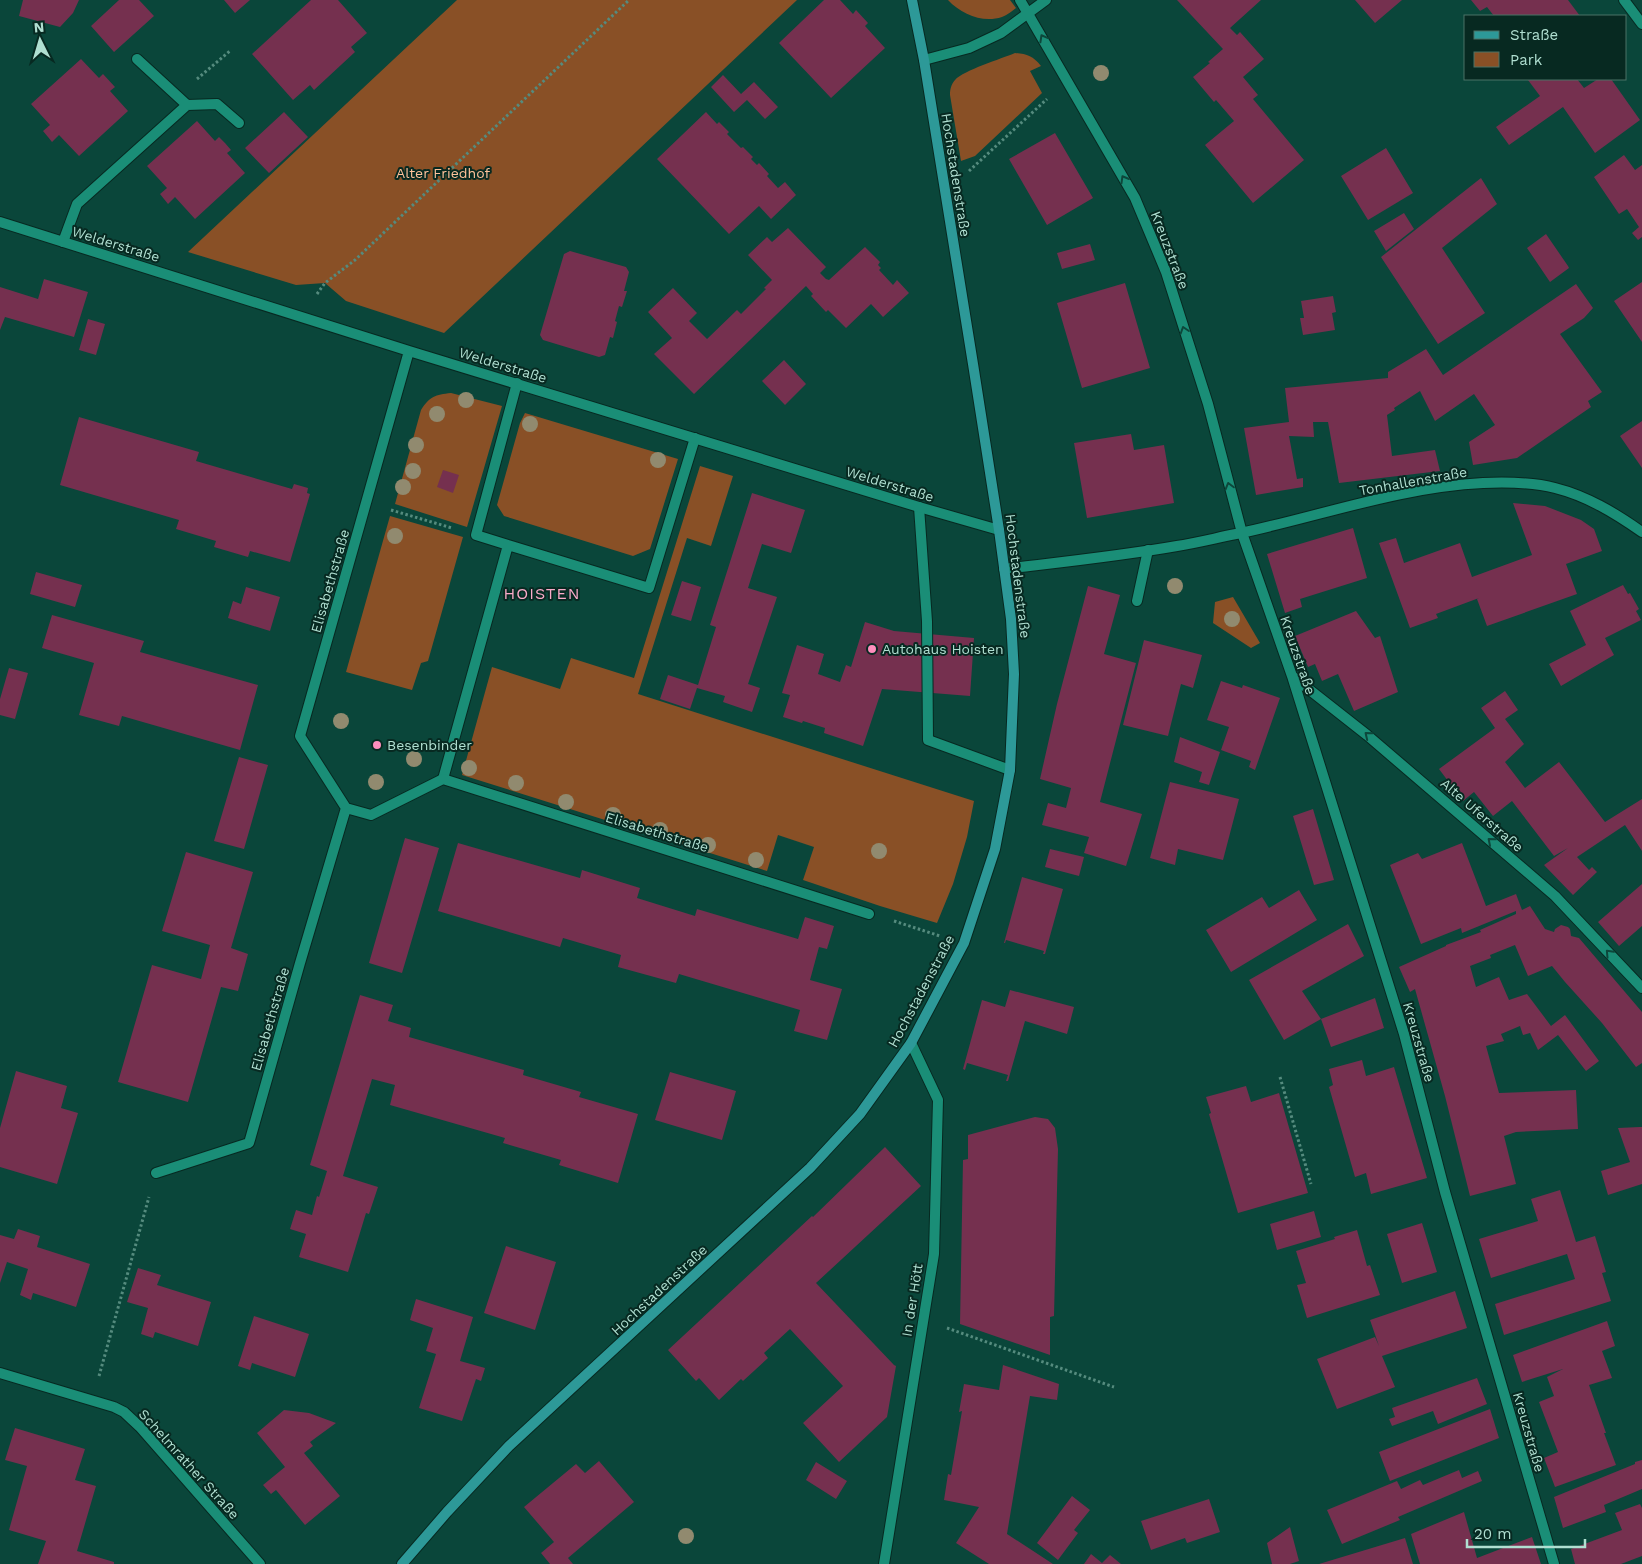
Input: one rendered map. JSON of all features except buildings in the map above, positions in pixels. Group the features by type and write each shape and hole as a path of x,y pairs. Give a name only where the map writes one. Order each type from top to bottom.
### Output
{"main road":[{"name":"Hochstadenstraße","path":"402,1564 447,1512 509,1446 810,1168 860,1114 911,1043 964,943 994,849 1010,770 1014,674 1011,619 973,364 924,60 912,0"}],"street":[{"name":"Kreuzstraße","path":"1020,0 1135,198 1166,272 1208,404 1242,533 1292,676 1404,1034 1445,1192 1554,1564"},
{"path":"924,60 969,48 1001,33 1046,0"},
{"path":"1624,0 1642,24"},
{"path":"137,59 187,105"},
{"path":"63,242 77,204 187,105 217,104 239,123"},
{"name":"Welderstraße","path":"0,222 409,351 999,530"},
{"name":"Elisabethstraße","path":"156,1173 249,1143 346,808 300,736 409,351"},
{"path":"518,383 476,536 649,588 694,438"},
{"name":"Tonhallenstraße","path":"1242,533 1391,496 1439,488 1500,483 1540,485 1580,496 1617,514 1642,532"},
{"path":"919,507 928,621 928,740 1010,770"},
{"path":"1004,569 1177,546 1242,533"},
{"path":"346,808 371,815 443,780 508,545"},
{"path":"1137,600 1148,550"},
{"name":"Alte Uferstraße","path":"1292,676 1367,735 1555,896 1642,988"},
{"name":"Elisabethstraße","path":"443,780 869,914"},
{"name":"In der Hött","path":"884,1564 934,1254 938,1100 911,1043"},
{"name":"Schelmrather Straße","path":"0,1373 114,1407 132,1419 260,1564"}],"path":[{"path":"299,316 325,283 355,260 629,0"},
{"path":"176,96 231,50"},
{"path":"945,194 1067,81"},
{"path":"366,502 476,536"},
{"path":"869,914 964,943"},
{"path":"1280,1077 1311,1184"},
{"path":"92,1401 156,1173"},
{"path":"923,1320 1114,1387"}],"green space":[{"name":"Alter Friedhof","path":"457,0 797,0 444,333 346,301 325,283 296,285 188,252"},
{"path":"948,0 1010,0 1016,8 1002,17 988,19 966,14"},
{"path":"1015,53 1030,56 1041,66 1030,71 1042,93 975,156 961,161 950,95 955,80 966,72"},
{"path":"451,393 502,406 467,527 395,504 421,410 433,397"},
{"path":"525,413 678,459 650,549 633,556 504,516 497,505 520,423"},
{"path":"700,466 733,476 711,546 687,538 638,694 974,801 967,837 953,884 937,923 803,880 814,847 778,835 767,871 462,775 492,667 560,689 571,658 634,678"},
{"path":"390,516 463,537 428,661 421,663 412,690 346,672"},
{"path":"1233,597 1260,643 1251,648 1213,623 1215,602"}],"place":[{"name":"Autohaus Hoisten","path":"872,649"},
{"name":"Besenbinder","path":"377,745"}],"district":[{"name":"HOISTEN","path":"542,593"}]}
